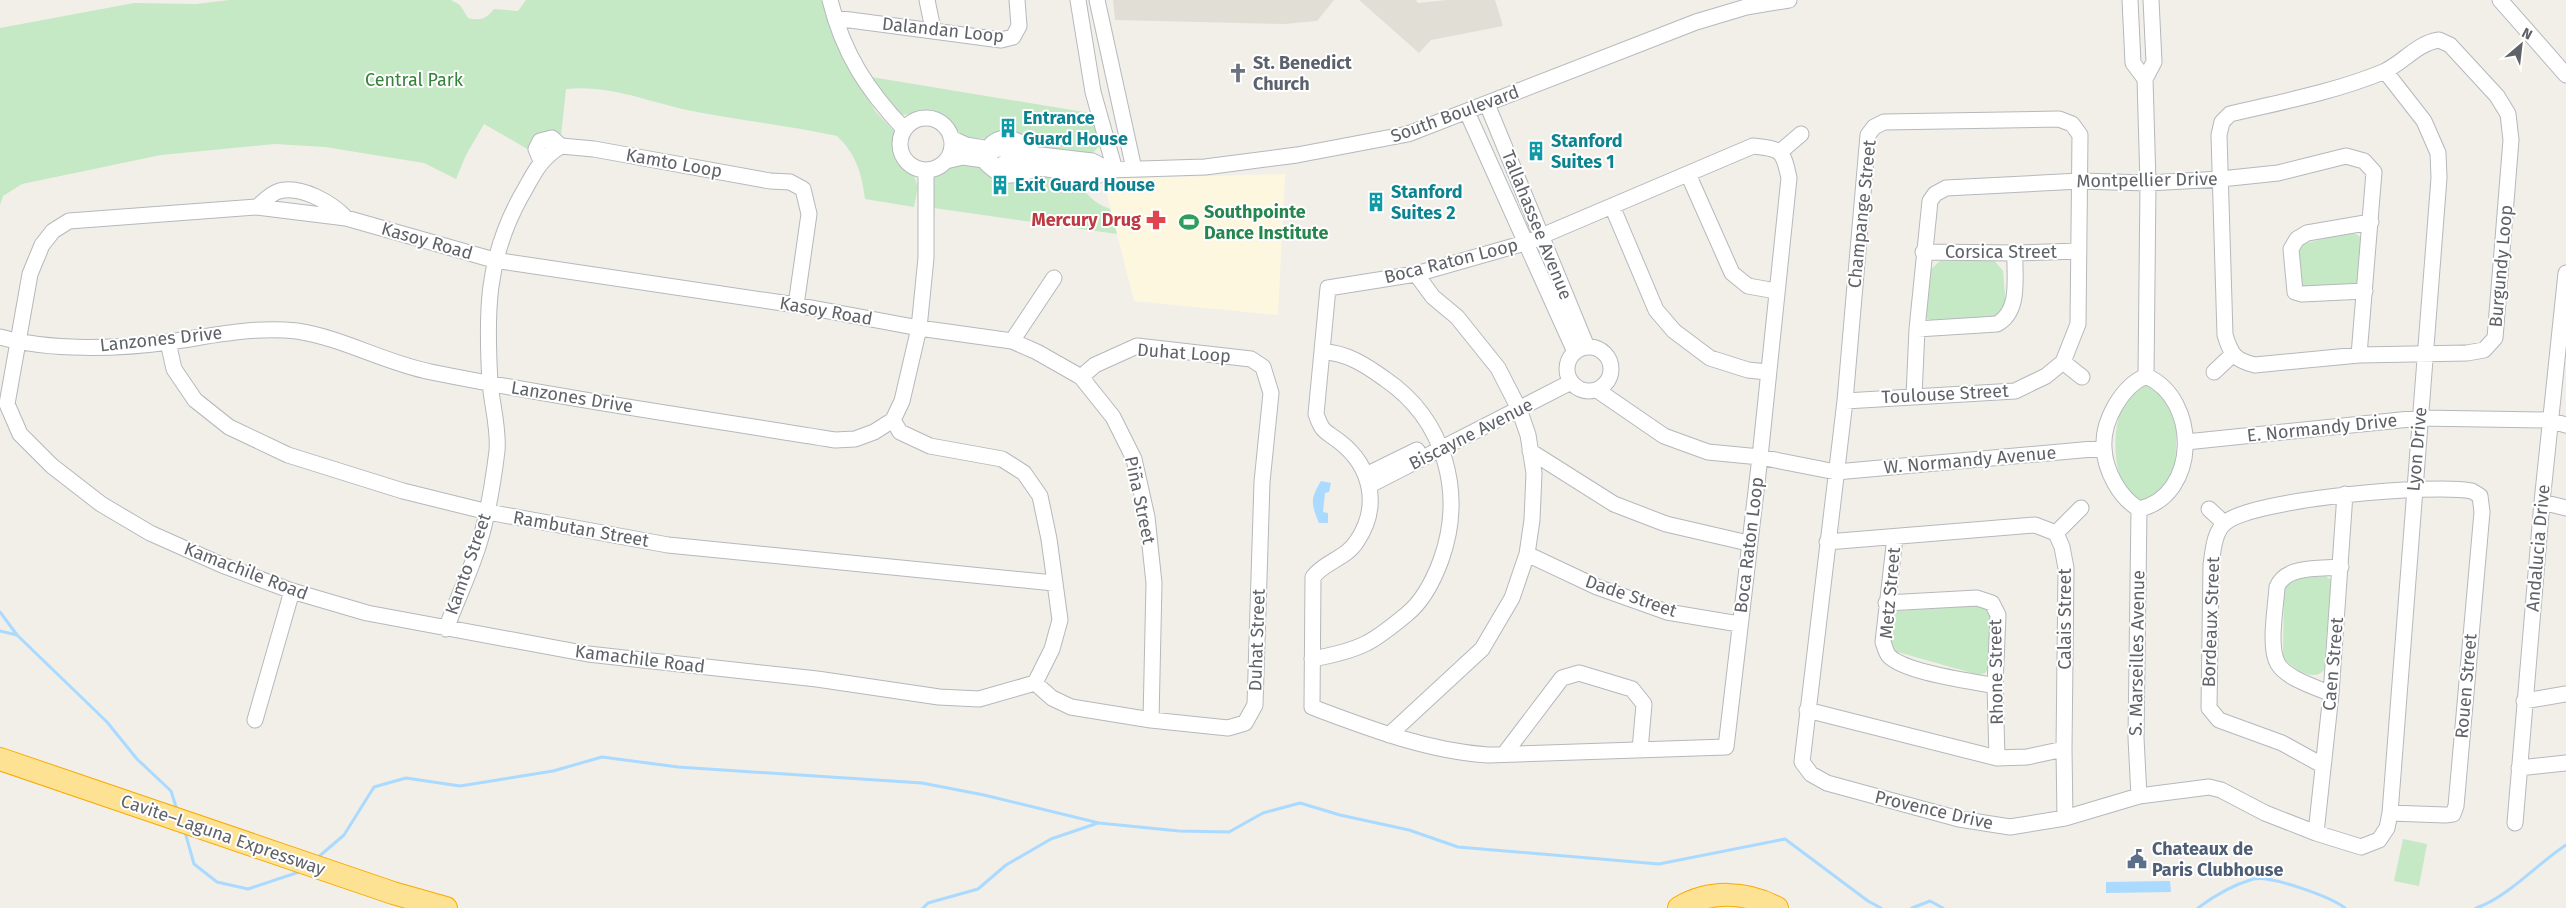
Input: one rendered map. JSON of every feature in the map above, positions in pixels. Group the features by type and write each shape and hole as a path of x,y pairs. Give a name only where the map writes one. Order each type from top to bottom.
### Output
{"highway":[{"name":"Cavite–Laguna Expressway","path":"0,759 55,786 390,903 446,908"},
{"name":"Cavite–Laguna Expressway","path":"0,775 55,786"},
{"path":"1679,908 1707,897 1734,895 1749,897 1777,908"},
{"path":"1704,908 1724,904 1753,908"}],"street":[{"path":"830,0 846,48 861,77 874,96 904,129"},
{"path":"928,0 933,30"},
{"name":"Dalandan Loop","path":"835,18 1001,40 1013,37 1019,26 1017,0"},
{"path":"1078,0 1093,92 1112,170"},
{"path":"1097,0 1134,169"},
{"name":"South Boulevard","path":"951,138 995,156 1041,169 1097,176 1112,170 1205,166 1333,149 1408,134 1696,22 1746,7 1789,0"},
{"path":"2130,0 2133,63 2145,79"},
{"path":"2146,376 2148,183 2145,79 2154,62 2151,0"},
{"path":"2500,0 2566,75"},
{"name":"Burgundy Loop","path":"2439,40 2450,45 2498,96 2508,114 2511,140 2495,338 2484,350 2359,356 2255,365 2243,362 2232,355 2225,335 2220,179 2219,135 2222,122 2230,114 2344,86 2385,71 2430,42 2439,40"},
{"name":"Lyon Drive","path":"2379,840 2387,828 2390,813 2439,178 2438,152 2424,120 2385,71"},
{"name":"Tallahassee Avenue","path":"1487,104 1542,236 1581,350"},
{"name":"Tallahassee Avenue","path":"1467,112 1525,243 1581,350"},
{"path":"926,118 942,124 951,138 952,146 946,161 940,166 926,170 911,165 901,152 901,137 904,129 918,120 926,118"},
{"name":"Champange Street","path":"1836,472 1868,135 1874,126 1884,122 2059,118 2072,124 2080,135 2080,181"},
{"path":"1780,152 1801,134"},
{"name":"South Boulevard","path":"1041,169 1017,176 1008,176 992,170 998,139 1014,138 1034,154 1092,161 1112,170"},
{"name":"Kamto Loop","path":"494,260 512,214 541,161 562,146 594,149 770,181 790,182 803,189 809,214 796,305"},
{"name":"Boca Raton Loop","path":"1754,146 1776,148 1784,155 1789,178 1767,372 1760,458 1748,543 1726,747 1466,754 1390,735 1312,707 1313,577 1319,569 1341,558 1357,542 1367,522 1368,480 1356,458 1340,442 1321,429 1316,414 1328,288 1416,274 1525,243 1542,236 1754,146"},
{"name":"South Boulevard","path":"946,161 963,157 995,156"},
{"name":"Montpellier Drive","path":"1914,396 1923,252 1930,201 1935,194 1946,188 2080,181 2148,183 2220,179 2278,172 2346,156 2364,162 2374,172 2359,356"},
{"path":"926,170 926,258 919,328 902,401 893,420 900,432 911,439 930,446 1002,459 1024,473 1040,496 1049,539 1060,620 1052,649 1035,683"},
{"path":"1688,174 1732,274 1748,286 1776,291"},
{"path":"2080,181 2078,324 2063,362 2082,378"},
{"name":"Kasoy Road","path":"18,342 30,274 42,245 53,231 69,220 257,207 268,196 281,190 296,192 326,202 346,218 494,260 796,305 919,328"},
{"path":"1612,206 1656,310 1674,331 1710,358 1748,370 1767,372"},
{"path":"2365,291 2302,294 2295,292 2291,249 2297,239 2307,233 2371,222"},
{"name":"Corsica Street","path":"1923,252 2015,254 2079,251"},
{"path":"1917,329 1997,324 2005,320 2013,308 2015,254"},
{"name":"Kamto Street","path":"446,629 477,549 488,512 497,448 490,383 488,294 494,260"},
{"name":"Andalucia Drive","path":"2515,823 2549,420 2566,272"},
{"path":"1390,735 1482,649 1512,598 1527,554 1532,520 1534,472 1517,404 1498,368 1457,317 1434,297 1416,274"},
{"path":"1012,341 1054,278"},
{"name":"Piña Street","path":"919,328 1012,341 1037,352 1081,377 1113,417 1134,459 1147,517 1154,583 1151,720"},
{"name":"Lanzones Drive","path":"0,337 18,342 107,348 168,342 242,330 296,331 334,340 428,372 835,440 855,439 874,432 893,420"},
{"name":"Kamachile Road","path":"18,342 7,404 20,434 52,466 101,504 150,533 222,565 292,591 367,613 588,654 817,679 939,697 978,700 1035,683"},
{"name":"Rambutan Street","path":"168,342 174,369 195,400 229,427 288,454 403,492 488,512 668,545 1054,583"},
{"name":"Duhat Loop","path":"1081,377 1094,365 1137,346 1251,359 1263,367"},
{"path":"1597,390 1608,381 1612,368 1610,361 1601,350 1581,350 1567,365 1569,377 1583,390 1597,390 1664,436 1708,452 1760,458 1836,472"},
{"path":"1312,659 1366,643 1408,613 1434,580 1448,539 1452,500 1445,459 1428,421 1401,390 1367,366 1340,355 1323,352"},
{"path":"2214,372 2232,355"},
{"name":"Toulouse Street","path":"1844,400 2015,391 2046,376 2063,362"},
{"name":"Duhat Street","path":"1035,683 1052,698 1071,707 1151,720 1228,728 1244,723 1255,705 1262,482 1272,393 1263,367"},
{"path":"2146,376 2159,382 2178,405 2186,442 2178,478 2165,497 2149,507 2139,509 2127,502 2118,490 2104,448 2110,419 2118,402 2136,380 2146,376"},
{"name":"Biscayne Avenue","path":"1368,480 1569,377"},
{"name":"E. Normandy Drive","path":"2186,442 2420,418 2549,420 2566,425"},
{"name":"W. Normandy Avenue","path":"1836,472 2104,448"},
{"path":"1530,451 1614,504 1666,524 1748,543"},
{"name":"Provence Drive","path":"1836,472 1802,762 1811,774 1827,783 1958,819 2001,825 2040,824 2139,796 2209,787 2221,790 2265,813 2316,833 2362,846 2379,840"},
{"name":"Rouen Street","path":"2390,813 2445,815 2453,814 2456,806 2482,512 2480,496 2464,489 2414,490"},
{"path":"2208,509 2224,523 2244,512 2345,494 2414,490"},
{"name":"Caen Street","path":"2316,833 2331,694 2345,494"},
{"path":"2542,502 2566,508"},
{"path":"1827,542 2035,525 2056,533 2080,508"},
{"name":"S. Marseilles Avenue","path":"2139,509 2136,738 2139,796"},
{"name":"Bordeaux Street","path":"2224,523 2214,542 2211,565 2209,708 2219,720 2282,743 2322,765"},
{"name":"Calais Street","path":"2056,533 2062,547 2066,568 2064,749 2066,818"},
{"name":"Metz Street","path":"1895,537 1883,642 1888,655 1898,663 1914,669 1995,686"},
{"name":"Dade Street","path":"1527,554 1598,587 1667,612 1739,624"},
{"path":"2331,694 2287,673 2278,664 2273,652 2277,587 2280,579 2290,572 2341,567"},
{"path":"255,720 292,591"},
{"name":"Rhone Street","path":"1886,604 1977,598 1984,598 1992,603 1998,615 1995,686 1997,758"},
{"path":"1504,753 1562,678 1579,673 1632,689 1644,704 1640,750"},
{"path":"2524,701 2566,694"},
{"path":"1807,710 1997,758 2027,757 2064,749"},
{"path":"2519,768 2566,763"}],"shaded area":[{"path":"1113,0 1334,0 1317,21 1284,24 1115,20"},
{"path":"1359,0 1416,0 1418,3 1447,0 1495,0 1503,26 1431,40 1419,53"},
{"path":"1285,174 1278,315 1134,301 1103,179"}],"green space":[{"name":"Central Park","path":"230,0 451,0 460,5 468,18 476,19 485,17 494,9 518,11 526,0 821,0 855,79 876,112 894,131 896,149 905,166 913,173 918,187 914,207 865,199 857,165 849,150 837,136 681,109 616,92 583,88 566,89 561,135 552,132 529,150 484,124 466,155 456,179 424,163 325,147 275,144 161,155 22,184 3,196 0,205 0,28 134,3 196,4"},
{"path":"865,76 1096,114 1101,145 1090,155 1053,152 989,139 967,137 960,133 948,119 936,112 901,115"},
{"path":"952,162 1079,179 1084,190 1091,198 1110,209 1117,234 934,208 933,176"},
{"path":"2349,232 2358,235 2363,240 2358,282 2355,286 2305,288 2298,283 2300,249 2303,244"},
{"path":"1994,260 2003,271 2006,308 1995,316 1937,323 1924,317 1930,270 1940,261"},
{"path":"2151,384 2171,403 2177,426 2175,469 2160,495 2148,502 2137,500 2127,491 2120,478 2116,443 2117,425 2122,408 2129,395 2139,387"},
{"path":"2326,576 2331,580 2324,670 2320,674 2314,675 2291,666 2283,657 2284,587 2293,579"},
{"path":"1979,605 1986,607 1990,613 1989,668 1985,673 1979,675 1894,651 1889,645 1893,615 1897,611"},
{"path":"2403,839 2427,844 2419,886 2394,881"}],"water":[{"path":"1321,481 1331,483 1329,492 1325,493 1323,512 1328,513 1328,523 1319,523 1313,506 1313,497"},
{"path":"2170,881 2171,892 2106,893 2106,882"}],"waterway":[{"path":"0,612 17,635 107,722 137,759 171,791 177,810"},
{"path":"0,631 17,635"},
{"path":"316,859 344,835 374,787 406,778 460,786 553,771 602,757 678,767 922,783 984,795 1099,823 1179,831 1229,832 1263,813 1300,803 1340,815 1409,830 1458,847 1659,864 1785,839 1868,901 1881,908"},
{"path":"923,908 928,903 978,889 1006,865 1051,839 1098,823"},
{"path":"185,832 194,864 217,882 248,889 302,871"},
{"path":"2476,908 2488,903 2511,888 2566,845"},
{"path":"2198,908 2231,887 2253,879 2273,880 2300,888 2327,898 2345,908"},
{"path":"1912,908 1930,901 1943,908"}],"place":[{"name":"St. Benedict Church","path":"1238,73"},
{"name":"Entrance Guard House","path":"1008,128"},
{"name":"Stanford Suites 1","path":"1536,151"},
{"name":"Exit Guard House","path":"1000,185"},
{"name":"Stanford Suites 2","path":"1376,202"},
{"name":"Mercury Drug","path":"1156,220"},
{"name":"Southpointe Dance Institute","path":"1189,222"},
{"name":"Chateaux de Paris Clubhouse","path":"2137,859"}]}
